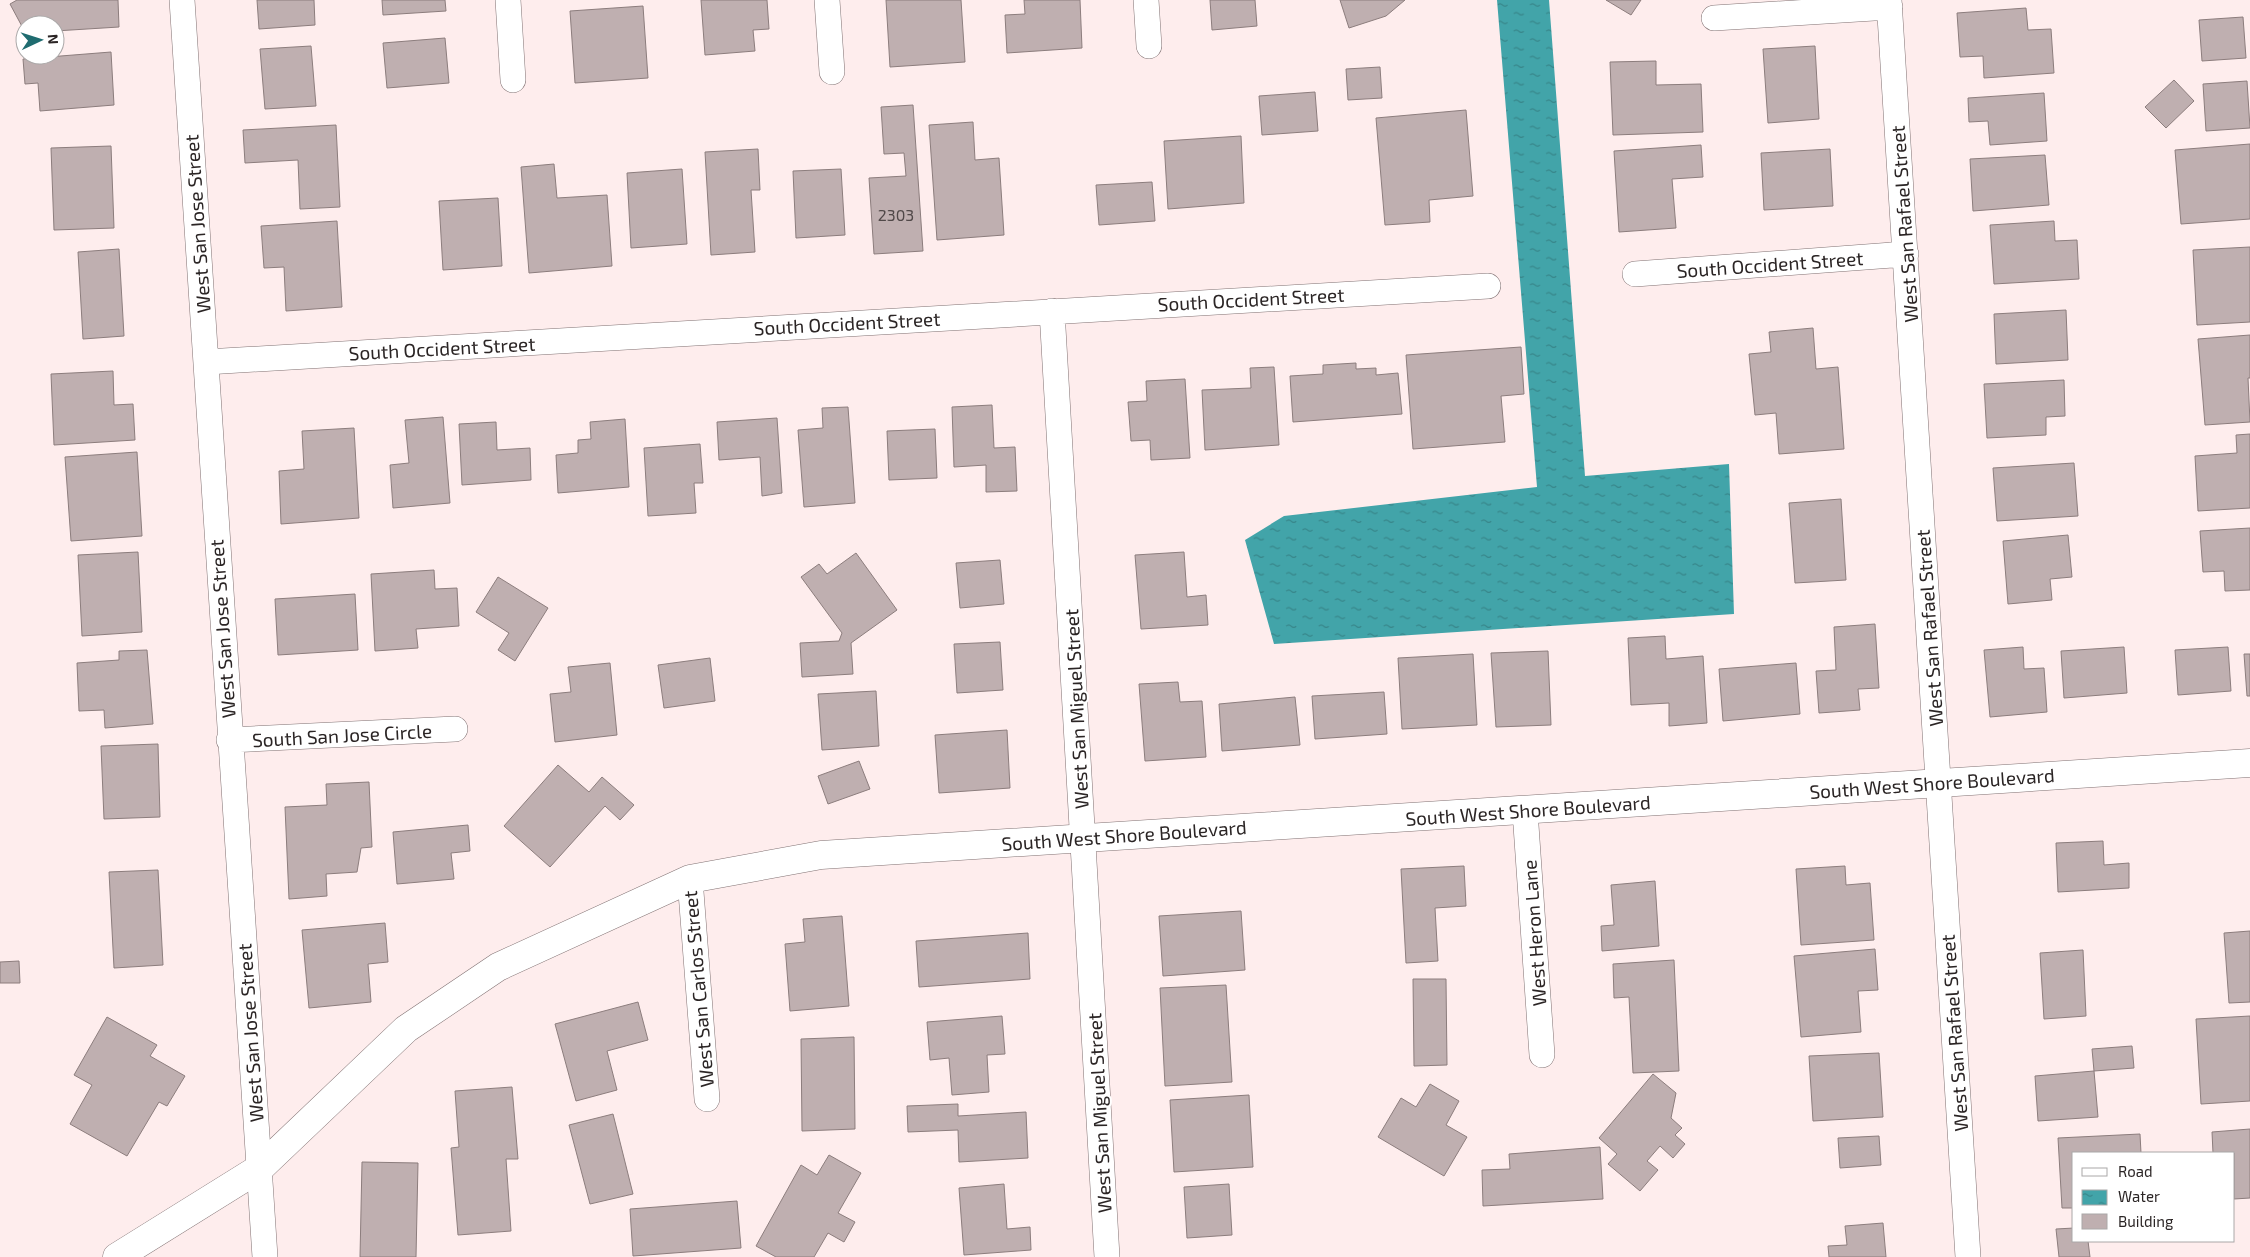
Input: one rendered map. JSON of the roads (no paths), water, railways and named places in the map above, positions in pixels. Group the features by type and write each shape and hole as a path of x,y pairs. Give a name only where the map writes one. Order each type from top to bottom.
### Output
{"street":[{"name":"West San Jose Street","path":"182,0 229,740 265,1257"},
{"path":"508,0 513,80"},
{"path":"827,0 832,72"},
{"path":"1146,0 1149,46"},
{"path":"1714,18 1889,3"},
{"name":"West San Rafael Street","path":"1889,3 1968,1257"},
{"name":"South Occident Street","path":"1635,274 1906,254"},
{"name":"South Occident Street","path":"206,362 1488,286"},
{"name":"West San Miguel Street","path":"1052,311 1107,1257"},
{"name":"South San Jose Circle","path":"229,740 455,729"},
{"name":"South West Shore Boulevard","path":"117,1257 260,1168 406,1029 498,967 690,879 821,855 1083,837 1525,811 1939,782 2250,764"},
{"name":"West Heron Lane","path":"1525,811 1542,1055"},
{"name":"West San Carlos Street","path":"690,879 707,1099"}],"water":[{"path":"1497,0 1549,0 1585,476 1729,464 1734,614 1274,644 1245,540 1284,516 1537,487"}]}
